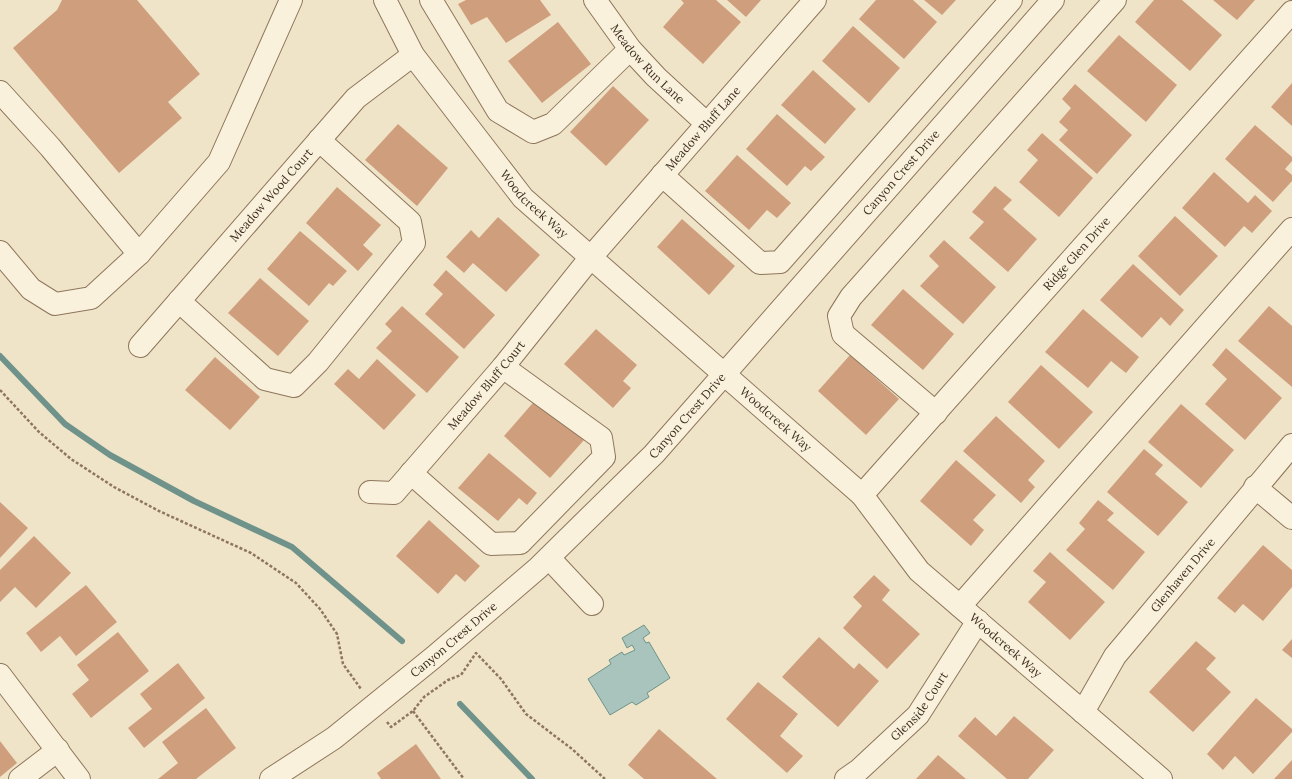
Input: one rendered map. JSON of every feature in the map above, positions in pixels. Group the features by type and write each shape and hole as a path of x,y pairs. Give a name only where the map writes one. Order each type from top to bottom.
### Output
{"street":[{"path":"0,252 31,289 55,304 91,298 139,254 219,162 291,0"},
{"name":"Woodcreek Way","path":"385,0 413,55 523,198 862,495 919,571 1161,779"},
{"path":"430,0 498,111 533,132 552,124 630,49"},
{"name":"Meadow Run Lane","path":"595,0 630,49 656,77 706,123"},
{"name":"Meadow Bluff Lane","path":"591,257 706,123 815,0"},
{"path":"662,175 760,263 780,262 1011,0"},
{"name":"Canyon Crest Drive","path":"271,779 334,738 434,657 549,558 654,454 1053,0"},
{"path":"936,413 843,334 839,316 851,297 1114,0"},
{"name":"Ridge Glen Drive","path":"862,495 1292,12"},
{"name":"Meadow Wood Court","path":"140,346 356,98 413,55"},
{"path":"0,92 50,147 139,254"},
{"path":"179,301 265,379 294,386 318,362 414,243 410,222 319,140"},
{"path":"960,606 1292,229"},
{"name":"Meadow Bluff Court","path":"370,492 394,493 504,367 591,257"},
{"path":"411,473 491,544 520,544 604,457 601,438 504,367"},
{"name":"Glenhaven Drive","path":"1083,712 1115,656 1255,487 1292,445"},
{"path":"1255,487 1292,518"},
{"path":"549,558 592,604"},
{"name":"Glenside Court","path":"846,779 859,770 918,715 978,621"},
{"path":"0,674 79,779"},
{"path":"20,779 58,750"}],"path":[{"path":"0,390 39,432 71,459 114,487 159,511 251,553 296,583 320,609 337,634 343,664 391,727 413,711 424,697 448,680 461,675 476,653 501,679 526,714 572,749 605,779"},
{"path":"413,711 456,771 464,779"}],"water":[{"path":"644,625 650,633 643,638 646,643 649,642 670,678 647,693 649,697 636,705 632,702 610,715 588,679 611,664 609,660 622,652 624,655 635,650 632,645 627,648 622,638"}],"building":[{"path":"62,0 137,0 200,74 168,102 182,118 119,173 13,48 57,10"},
{"path":"466,0 540,0 551,15 506,43 487,17 471,25 458,4"},
{"path":"681,0 716,0 741,22 703,64 663,27 684,3"},
{"path":"727,0 761,0 746,17"},
{"path":"876,0 913,0 937,22 904,59 859,19"},
{"path":"924,0 956,0 942,15"},
{"path":"1154,0 1182,0 1222,35 1190,71 1135,22"},
{"path":"1213,0 1255,0 1237,20"},
{"path":"558,22 591,64 542,103 508,61"},
{"path":"853,26 900,68 869,103 822,61"},
{"path":"1119,35 1177,85 1146,122 1087,71"},
{"path":"813,70 856,109 825,144 781,105"},
{"path":"1292,83 1292,126 1271,107"},
{"path":"1075,84 1132,135 1097,174 1059,140 1068,130 1059,122 1071,108 1062,99"},
{"path":"613,86 649,120 606,166 570,132"},
{"path":"777,114 825,157 811,171 805,166 787,186 746,149"},
{"path":"398,124 448,168 417,206 365,160"},
{"path":"1255,125 1292,157 1292,161 1285,169 1292,175 1292,181 1273,202 1225,159"},
{"path":"1042,133 1093,178 1059,217 1019,182 1038,160 1027,150"},
{"path":"737,155 791,203 777,218 767,210 749,230 705,191"},
{"path":"1214,172 1248,203 1255,195 1272,211 1252,233 1244,226 1225,247 1182,208"},
{"path":"995,186 1012,200 1003,209 1037,239 1008,272 969,238 984,222 972,212"},
{"path":"337,187 381,225 363,245 373,254 358,271 306,223"},
{"path":"1175,216 1218,256 1180,296 1138,256"},
{"path":"498,217 540,255 506,292 473,263 464,273 446,257 471,230 479,238"},
{"path":"682,219 735,266 709,295 657,247"},
{"path":"300,231 347,271 333,286 329,283 309,306 267,269"},
{"path":"944,240 996,287 963,324 920,286 939,266 929,256"},
{"path":"1133,264 1184,310 1170,326 1161,317 1142,338 1100,300"},
{"path":"446,270 495,315 464,349 425,314 443,294 433,285"},
{"path":"260,278 309,321 278,356 228,313"},
{"path":"903,289 954,334 923,370 871,325"},
{"path":"402,306 459,357 427,393 376,348 392,331 385,324"},
{"path":"1269,306 1292,326 1292,387 1238,341"},
{"path":"1083,309 1139,357 1126,373 1111,361 1088,388 1045,352"},
{"path":"596,329 637,365 623,381 631,388 613,408 564,364"},
{"path":"1226,348 1282,398 1245,440 1205,404 1227,379 1212,365"},
{"path":"850,355 899,399 866,435 818,391"},
{"path":"215,357 260,397 230,430 185,390"},
{"path":"377,359 416,395 384,430 334,384 348,369 359,379"},
{"path":"1041,365 1093,412 1059,449 1008,402"},
{"path":"538,397 585,439 550,478 504,436"},
{"path":"1181,404 1234,450 1201,488 1148,442"},
{"path":"996,416 1045,461 1028,480 1035,487 1021,503 963,451"},
{"path":"1144,449 1163,465 1155,474 1188,502 1158,536 1107,492"},
{"path":"489,453 537,493 527,505 519,498 498,521 458,488"},
{"path":"956,460 996,495 973,520 984,530 971,546 920,501"},
{"path":"1098,500 1114,513 1107,520 1145,552 1113,590 1066,550 1085,529 1079,523"},
{"path":"0,502 28,528 0,558"},
{"path":"429,520 480,566 465,582 456,574 438,594 396,556"},
{"path":"34,536 71,573 36,608 15,587 0,602 0,570"},
{"path":"1263,545 1292,570 1292,587 1263,621 1243,604 1235,613 1217,598"},
{"path":"1050,552 1105,602 1070,640 1028,602 1046,582 1033,571"},
{"path":"874,575 890,590 882,600 920,634 887,669 843,628 862,606 853,597"},
{"path":"86,585 117,622 76,656 60,636 41,652 26,633"},
{"path":"118,632 149,671 91,718 72,694 89,680 77,665"},
{"path":"819,637 854,669 859,663 879,681 838,727 782,677"},
{"path":"1292,639 1292,658 1282,650"},
{"path":"1196,641 1216,658 1206,669 1231,692 1193,732 1149,692"},
{"path":"178,663 205,698 144,748 128,728 152,709 140,694"},
{"path":"758,682 798,714 780,736 803,756 787,773 726,719"},
{"path":"1256,698 1292,729 1292,732 1253,774 1235,756 1223,770 1207,754"},
{"path":"206,708 236,748 196,779 158,779 178,763 162,742"},
{"path":"1014,716 1054,750 1028,779 1007,779 958,736 975,717 996,736"},
{"path":"659,729 717,779 644,779 628,765"},
{"path":"0,741 17,763 0,777"},
{"path":"416,744 441,779 381,779 377,773"},
{"path":"938,755 966,779 916,779"},
{"path":"1292,760 1292,779 1274,779"}],"waterway":[{"path":"0,356 65,424 110,455 194,501 292,547 402,641"},
{"path":"460,704 532,779"}]}
